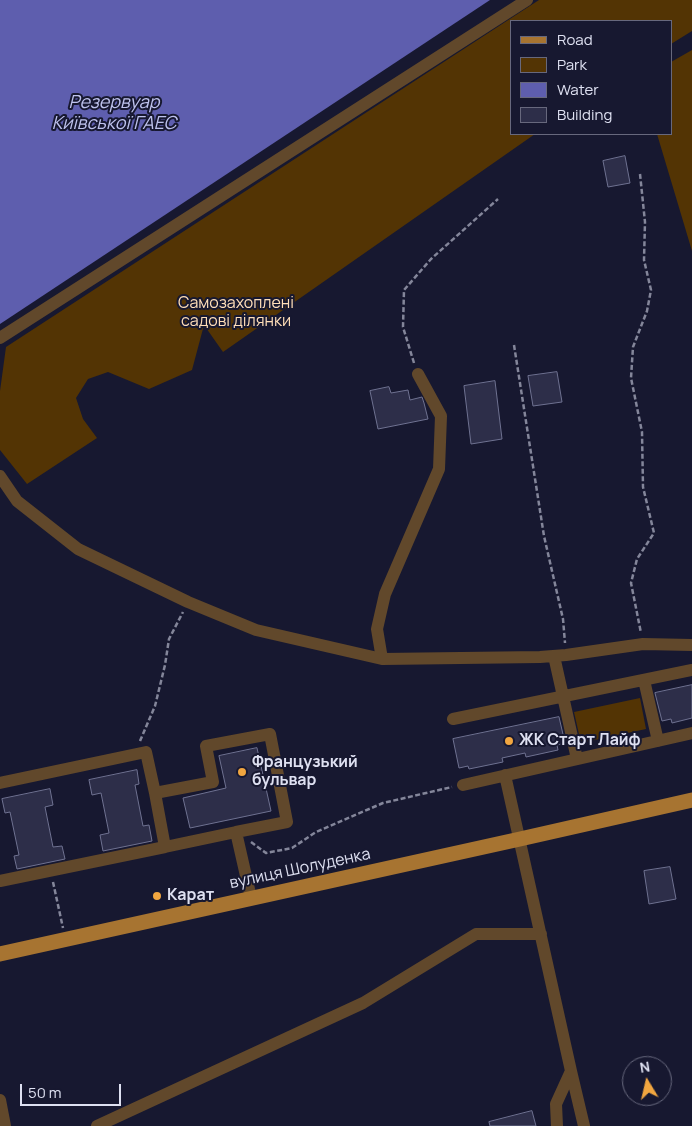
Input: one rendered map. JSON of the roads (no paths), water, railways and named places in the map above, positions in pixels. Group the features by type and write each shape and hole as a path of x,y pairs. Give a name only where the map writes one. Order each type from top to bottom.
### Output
{"main road":[{"name":"вулиця Шолуденка","path":"0,954 692,800"}],"street":[{"path":"0,338 528,0"},
{"path":"382,659 377,630 385,594 439,470 441,416 418,374"},
{"path":"0,476 17,501 78,549 188,602 256,630 382,659 540,657 643,644 692,645"},
{"path":"560,655 563,696 577,759"},
{"path":"453,719 692,670"},
{"path":"644,680 658,741"},
{"path":"463,785 692,733"},
{"path":"0,881 287,822 270,734 206,746 213,782 156,793"},
{"path":"0,783 146,752 156,793 165,847"},
{"path":"505,775 584,1126"},
{"path":"236,832 251,898"},
{"path":"97,1126 363,1003 476,934 540,934"},
{"path":"557,1126 556,1104 571,1071"},
{"path":"0,1100 5,1126"}],"water":[{"name":"Резервуар Київської ГАЕС","path":"0,0 490,0 0,324"}],"place":[{"name":"ЖК Старт Лайф","path":"509,741"},
{"name":"Французький бульвар","path":"242,772"},
{"name":"Карат","path":"157,896"}],"park label":[{"name":"Самозахоплені садові ділянки","path":"236,313"}]}
